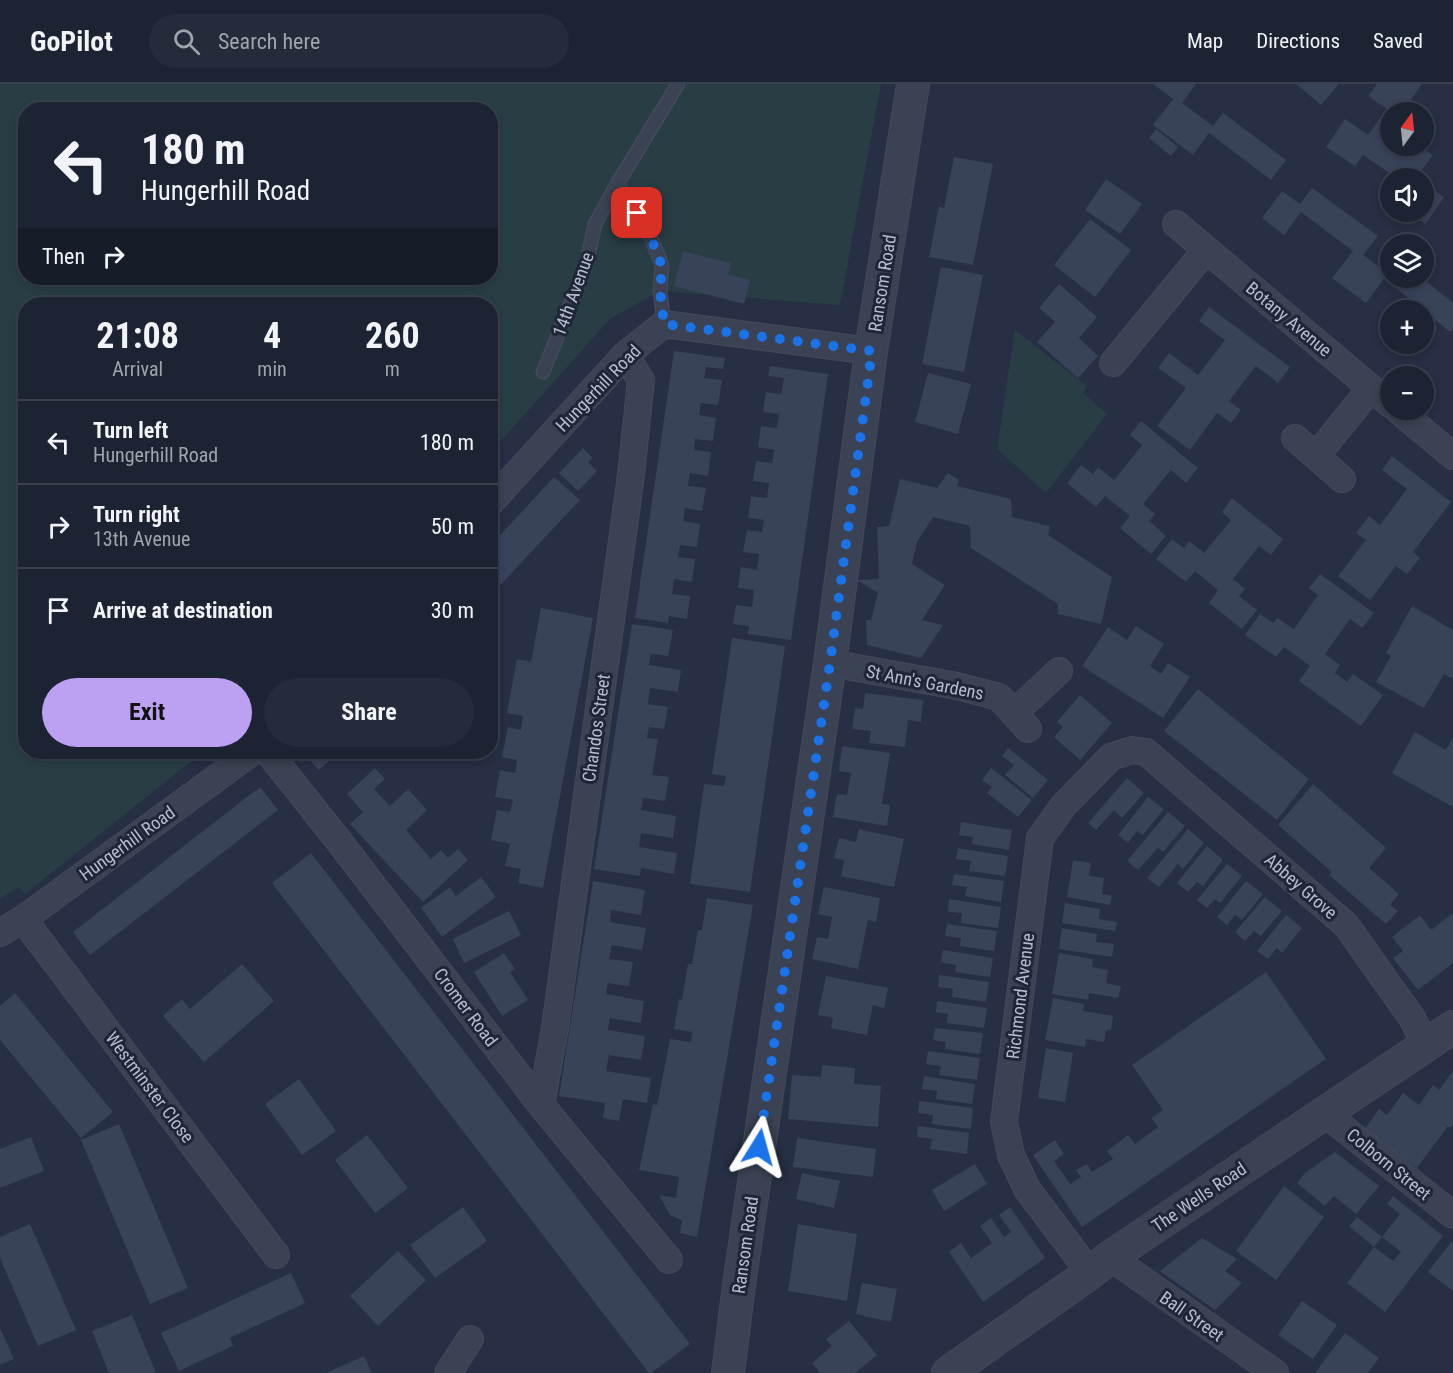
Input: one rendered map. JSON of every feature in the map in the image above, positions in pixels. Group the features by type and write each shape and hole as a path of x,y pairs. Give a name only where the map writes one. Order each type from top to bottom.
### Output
{"street":[{"name":"Ransom Road","path":"728,1373 830,663 872,351 912,84"},
{"name":"Botany Avenue","path":"1176,224 1380,395"},
{"path":"1113,363 1206,250"},
{"path":"664,324 872,351"},
{"name":"Hungerhill Road","path":"498,494 625,355 664,324"},
{"name":"Chandos Street","path":"541,1105 555,1029 631,475 641,380 625,355"},
{"name":"Botany Avenue","path":"1316,456 1380,397"},
{"path":"1410,420 1453,456"},
{"path":"1295,438 1342,478"},
{"name":"St Ann's Gardens","path":"830,663 957,686 999,697 1021,721 1059,672"},
{"name":"Richmond Avenue","path":"1100,1265 1026,1189 1011,1155 1004,1122 1041,838 1064,806 1111,757 1132,750 1146,752"},
{"name":"Abbey Grove","path":"1146,752 1346,925 1412,1018 1426,1046"},
{"name":"Hungerhill Road","path":"0,933 23,919 242,759"},
{"name":"Cromer Road","path":"274,759 346,849 541,1105 669,1260"},
{"name":"Westminster Close","path":"23,919 276,1256"},
{"name":"The Wells Road","path":"948,1373 1100,1265 1453,1028"},
{"name":"Colborn Street","path":"1324,1113 1453,1215"},
{"name":"Ball Street","path":"1100,1265 1275,1373"},
{"path":"448,1373 470,1339"}],"lane":[{"name":"14th Avenue","path":"543,372 586,266 595,224 678,84"},
{"path":"617,184 647,228 662,266 660,291 664,324"}],"green space":[{"path":"0,84 881,84 840,305 660,291 610,319 498,444 498,297 18,297 18,759 194,759 25,894 19,887 0,899"},
{"path":"1015,330 1087,386 1083,393 1107,414 1046,493 997,449"}],"building":[{"path":"1153,84 1196,84 1182,103 1213,126 1223,113 1286,160 1271,180 1209,133 1193,155 1153,125 1173,99"},
{"path":"1296,84 1339,84 1321,105"},
{"path":"1377,84 1422,84 1409,102 1380,102 1380,104 1368,96"},
{"path":"1380,118 1380,156 1432,156 1423,168 1382,168 1363,155 1355,166 1326,147 1345,119 1368,135"},
{"path":"1156,129 1178,147 1171,156 1149,138"},
{"path":"954,157 993,164 973,265 929,257 939,206 944,208"},
{"path":"1106,179 1142,204 1120,234 1085,210"},
{"path":"1312,188 1378,236 1363,255 1380,267 1380,284 1366,303 1332,278 1353,251 1301,212 1284,235 1262,218 1282,191 1300,204"},
{"path":"1434,190 1444,197 1434,212"},
{"path":"1090,219 1131,250 1095,297 1054,265"},
{"path":"683,251 731,263 728,274 750,280 744,304 674,286"},
{"path":"941,267 983,275 964,372 922,364"},
{"path":"1059,284 1097,317 1079,338 1098,356 1078,378 1037,342 1055,322 1039,308"},
{"path":"1396,288 1434,288 1453,303 1453,328 1450,332 1434,319 1434,300 1411,300"},
{"path":"1209,307 1290,367 1278,383 1256,366 1229,401 1241,410 1231,423 1217,413 1190,450 1157,426 1186,388 1158,368 1169,353 1198,375 1225,340 1199,321"},
{"path":"674,351 725,358 723,369 706,367 704,378 722,380 718,405 701,403 699,415 716,418 713,441 695,439 694,450 711,452 708,476 690,473 688,486 706,488 702,511 685,508 683,521 700,524 697,547 680,545 678,557 695,559 692,582 674,579 672,594 690,596 687,619 669,616 668,623 635,618"},
{"path":"770,366 828,374 791,640 748,634 749,626 733,624 736,605 752,607 754,590 738,588 741,567 757,570 759,554 743,552 747,530 762,532 764,520 748,518 751,496 767,498 769,483 753,481 756,461 772,463 774,450 758,447 761,426 777,428 779,414 763,412 766,392 781,394 784,378 768,376"},
{"path":"928,373 971,384 958,434 915,422"},
{"path":"1141,421 1198,468 1186,483 1171,470 1143,504 1155,514 1149,521 1166,536 1151,554 1120,528 1130,516 1105,496 1096,507 1067,483 1081,465 1093,474 1098,467 1114,480 1142,445 1130,435"},
{"path":"583,448 593,458 588,462 597,471 578,491 559,473"},
{"path":"1392,456 1451,502 1413,552 1420,558 1407,574 1396,566 1370,600 1338,576 1366,540 1356,533 1369,516 1380,525 1407,489 1382,470"},
{"path":"948,473 959,480 957,486 1011,499 1012,517 1050,526 1048,535 1112,577 1101,624 1058,614 1058,604 971,548 970,526 933,517 917,542 912,564 945,585 922,620 942,625 942,627 921,658 867,645 866,620 871,620 878,593 857,580 879,579 877,527 889,526 900,479 937,488"},
{"path":"554,477 580,500 498,587 498,537"},
{"path":"1232,498 1283,539 1271,555 1259,546 1233,579 1245,589 1239,596 1257,610 1242,629 1209,603 1218,590 1195,571 1186,582 1156,559 1172,539 1184,548 1189,541 1204,553 1231,520 1222,512"},
{"path":"1320,574 1374,613 1362,628 1350,619 1325,654 1340,665 1335,673 1347,682 1353,674 1383,695 1361,726 1299,681 1310,666 1284,647 1276,657 1245,635 1260,614 1273,623 1277,618 1294,629 1318,595 1309,588"},
{"path":"1412,606 1453,630 1453,679 1444,674 1424,708 1376,682 1391,656 1386,653"},
{"path":"541,608 593,618 543,888 518,883 521,869 505,866 510,844 491,840 497,810 510,812 513,800 495,797 500,770 515,773 517,760 502,757 508,727 521,730 523,716 507,713 517,659 531,662"},
{"path":"632,624 673,630 668,656 651,654 649,665 681,670 678,692 650,688 648,704 668,707 664,729 649,727 647,738 658,739 652,775 669,777 665,801 643,798 641,810 676,816 673,838 641,833 639,847 677,853 674,874 641,868 640,876 594,869"},
{"path":"1136,626 1164,644 1150,666 1161,674 1168,663 1190,677 1163,718 1082,666 1108,627 1127,640"},
{"path":"732,638 785,646 750,892 690,884 704,784 724,786 726,776 712,774"},
{"path":"1198,689 1309,779 1277,820 1164,731"},
{"path":"865,693 923,700 921,722 908,720 905,747 869,743 871,731 852,729 855,708 863,709"},
{"path":"1080,695 1112,723 1080,760 1054,737 1063,727 1057,722"},
{"path":"1415,732 1446,750 1453,737 1453,807 1392,773"},
{"path":"842,746 890,753 882,804 890,805 887,826 833,817 837,794 847,795 851,773 839,771"},
{"path":"1008,748 1048,780 1033,798 1005,775 1014,765 1002,756"},
{"path":"309,759 331,759 319,770"},
{"path":"375,768 385,779 374,789 390,806 408,789 427,810 406,830 431,859 441,850 448,858 458,849 468,860 423,902 350,824 363,812 347,794"},
{"path":"991,768 1032,800 1018,817 987,793 992,787 982,780"},
{"path":"1127,778 1144,793 1122,818 1114,810 1096,830 1088,823"},
{"path":"1313,784 1386,848 1369,868 1399,894 1390,905 1398,911 1386,924 1329,875 1332,872 1278,825"},
{"path":"260,787 278,810 90,955 73,932"},
{"path":"1148,797 1164,809 1143,835 1137,831 1128,843 1118,835"},
{"path":"1168,812 1185,826 1163,852 1158,848 1138,870 1127,861"},
{"path":"961,822 1012,830 1009,850 972,844 973,837 959,835"},
{"path":"859,829 904,839 894,887 841,876 844,860 834,858 839,838 856,842"},
{"path":"1188,829 1204,843 1183,869 1178,864 1159,887 1147,878"},
{"path":"1207,846 1223,860 1203,886 1197,882 1188,892 1177,883"},
{"path":"958,848 1008,856 1005,876 969,871 971,861 956,859"},
{"path":"311,853 690,1344 651,1373 272,883"},
{"path":"1073,860 1091,863 1089,876 1104,878 1102,894 1112,896 1110,905 1067,897"},
{"path":"1227,864 1242,876 1220,903 1215,899 1207,908 1197,900"},
{"path":"954,874 1004,881 1001,902 965,896 967,887 952,885"},
{"path":"481,877 496,897 442,937 421,908 450,887 456,896"},
{"path":"593,881 645,890 641,915 611,910 610,922 646,928 642,950 612,945 609,959 633,962 629,986 608,983 606,994 644,1001 641,1023 610,1018 608,1030 645,1036 641,1060 609,1055 606,1071 651,1078 647,1103 623,1099 619,1121 603,1118 605,1103 559,1096"},
{"path":"1246,881 1263,894 1242,920 1235,915 1227,925 1217,917"},
{"path":"824,887 880,898 876,922 868,920 858,969 812,959 817,937 828,939 832,917 818,914"},
{"path":"1265,897 1282,911 1261,936 1254,931 1245,941 1235,932"},
{"path":"707,898 753,905 697,1237 680,1233 682,1220 670,1215 659,1195 676,1198 679,1177 639,1170 653,1104 657,1105 670,1039 691,1042 692,1032 674,1029 688,964 692,964 698,930 702,930"},
{"path":"949,899 1001,907 998,928 961,923 962,913 948,912"},
{"path":"1065,903 1100,909 1099,919 1117,922 1115,931 1062,923"},
{"path":"509,911 521,935 464,963 453,939"},
{"path":"1453,913 1453,963 1418,990 1393,958 1403,951 1392,937 1420,915 1431,930"},
{"path":"1286,915 1302,928 1282,953 1277,948 1268,959 1257,951"},
{"path":"947,924 997,931 994,951 960,946 961,938 945,936"},
{"path":"1062,928 1097,934 1096,942 1114,944 1112,957 1059,949"},
{"path":"943,950 993,958 990,977 955,972 956,965 941,962"},
{"path":"504,953 515,969 510,972 528,1000 502,1016 474,972"},
{"path":"1059,953 1093,959 1092,967 1108,970 1106,983 1121,986 1118,998 1089,993 1088,1000 1052,994"},
{"path":"242,964 274,1001 204,1062 163,1016 182,999 190,1009"},
{"path":"1266,972 1326,1059 1082,1227 1033,1155 1055,1140 1064,1154 1054,1161 1070,1184 1081,1177 1076,1170 1087,1164 1092,1172 1113,1159 1107,1151 1128,1135 1135,1144 1158,1127 1151,1118 1163,1110 1132,1065"},
{"path":"939,975 989,982 986,1002 952,997 953,989 938,987"},
{"path":"826,976 888,988 884,1008 873,1005 867,1035 831,1028 833,1018 818,1015"},
{"path":"15,993 113,1112 81,1138 0,1040 0,1006"},
{"path":"1053,998 1084,1004 1083,1011 1113,1016 1111,1030 1106,1030 1104,1042 1086,1039 1085,1047 1045,1040"},
{"path":"937,1001 987,1008 984,1028 947,1023 948,1014 936,1012"},
{"path":"935,1028 983,1033 980,1054 945,1049 946,1042 933,1040"},
{"path":"1046,1048 1073,1053 1065,1102 1038,1098"},
{"path":"928,1051 980,1058 977,1080 939,1075 941,1066 926,1064"},
{"path":"822,1065 855,1068 854,1084 881,1086 878,1127 788,1119 792,1075 821,1077"},
{"path":"1453,1071 1453,1124 1450,1128 1448,1126 1417,1168 1364,1130 1379,1109 1387,1115 1403,1093 1419,1105 1433,1085 1439,1090"},
{"path":"924,1076 975,1084 972,1104 936,1099 937,1091 922,1089"},
{"path":"299,1079 336,1131 302,1155 265,1104"},
{"path":"919,1101 973,1108 971,1129 932,1124 933,1115 918,1113"},
{"path":"119,1124 188,1288 150,1304 81,1140"},
{"path":"918,1126 969,1133 967,1154 930,1149 932,1139 917,1137"},
{"path":"367,1135 408,1188 375,1213 335,1160"},
{"path":"31,1137 44,1171 0,1188 0,1149"},
{"path":"797,1138 876,1149 873,1177 793,1167"},
{"path":"1335,1152 1379,1186 1356,1214 1334,1196 1325,1206 1297,1183 1305,1173"},
{"path":"975,1164 987,1184 944,1211 932,1190"},
{"path":"802,1173 840,1181 834,1208 796,1199"},
{"path":"1284,1186 1324,1217 1276,1280 1236,1251"},
{"path":"1393,1196 1443,1236 1385,1312 1347,1283 1374,1247 1393,1261 1401,1252 1382,1237 1400,1214 1387,1204"},
{"path":"463,1207 487,1241 435,1278 410,1245"},
{"path":"1010,1207 1045,1258 983,1302 949,1252 961,1243 971,1258 992,1243 980,1226 991,1218 1004,1237 1011,1232 999,1215"},
{"path":"1357,1217 1382,1237 1374,1247 1349,1226"},
{"path":"30,1224 76,1330 38,1346 0,1258 0,1237"},
{"path":"798,1224 857,1234 847,1301 788,1291"},
{"path":"1202,1238 1237,1259 1225,1271 1242,1283 1215,1310 1160,1271"},
{"path":"1451,1242 1453,1243 1453,1291 1428,1272"},
{"path":"398,1251 426,1280 378,1326 350,1296"},
{"path":"291,1273 305,1303 230,1338 233,1346 179,1371 161,1333"},
{"path":"862,1283 897,1289 891,1322 856,1314"},
{"path":"1302,1301 1337,1325 1313,1359 1278,1335"},
{"path":"132,1315 156,1373 109,1373 92,1331"},
{"path":"849,1321 877,1355 855,1373 820,1373 812,1363 832,1346 826,1339"},
{"path":"0,1328 14,1359 0,1365"},
{"path":"1345,1333 1379,1358 1368,1373 1315,1373"},
{"path":"364,1356 372,1373 326,1373"}],"route":[{"path":"637,213 647,228 662,266 660,291 664,324 872,351 830,663 759,1147"}]}
